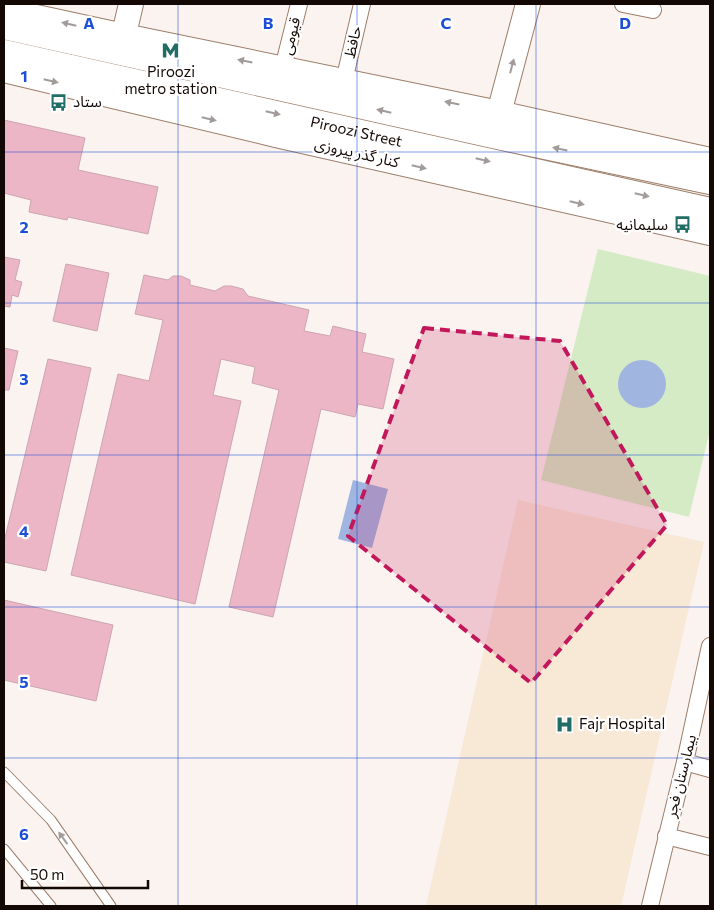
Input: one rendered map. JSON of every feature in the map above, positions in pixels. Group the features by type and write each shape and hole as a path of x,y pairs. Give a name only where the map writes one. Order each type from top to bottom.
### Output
{"main road":[{"path":"122,44 131,4"},
{"path":"528,4 496,124 710,160"},
{"path":"4,10 122,44 283,68 342,91"},
{"name":"Piroozi Street","path":"4,26 122,44 496,124 710,181"},
{"name":"Piroozi Street","path":"4,53 710,210"},
{"name":"کنار گذر پیروزی","path":"4,70 710,233"}],"street":[{"name":"قیومی","path":"283,68 298,4"},
{"name":"حافظ","path":"342,91 362,4"},
{"path":"622,4 653,10"},
{"name":"بیمارستان فجر","path":"650,906 710,650"},
{"path":"685,762 710,769"},
{"path":"666,836 710,847"}],"lane":[{"path":"4,772 51,820 111,906"},
{"path":"4,850 51,906"}],"highlighted area":[{"path":"424,328 560,341 667,525 531,683 348,536"}],"shaded area":[{"name":"Fajr Hospital","path":"518,500 704,542 621,906 426,906"}],"green space":[{"path":"598,249 710,276 710,430 689,517 541,480"}],"water":[{"path":"642,360 651,362 659,367 664,375 666,384 664,393 659,401 651,406 642,408 633,406 625,401 620,393 618,384 620,375 625,367 633,362"},
{"path":"353,480 388,489 372,548 338,539"}],"building":[{"path":"4,120 85,138 78,170 158,187 148,234 68,217 67,220 29,212 31,200 4,193"},
{"path":"4,257 20,260 15,280 22,282 18,297 12,295 10,307 4,306"},
{"path":"66,264 109,273 97,331 53,321"},
{"path":"144,275 168,280 173,276 181,276 190,280 190,285 215,291 224,286 231,286 243,289 248,296 309,310 304,331 330,336 333,326 366,334 362,352 394,359 383,409 358,404 355,417 321,409 273,617 229,607 279,390 252,383 255,367 221,359 213,395 241,401 195,604 71,575 118,374 149,381 163,320 135,314"},
{"path":"4,348 18,351 9,390 4,390"},
{"path":"48,359 91,368 46,571 4,562 4,542"},
{"path":"4,600 113,625 96,701 4,680"}],"place":[{"name":"Piroozi metro station","path":"171,51"},
{"name":"ستاد","path":"59,102"},
{"name":"سلیمانیه","path":"682,225"},
{"name":"Fajr Hospital","path":"565,724"}]}
